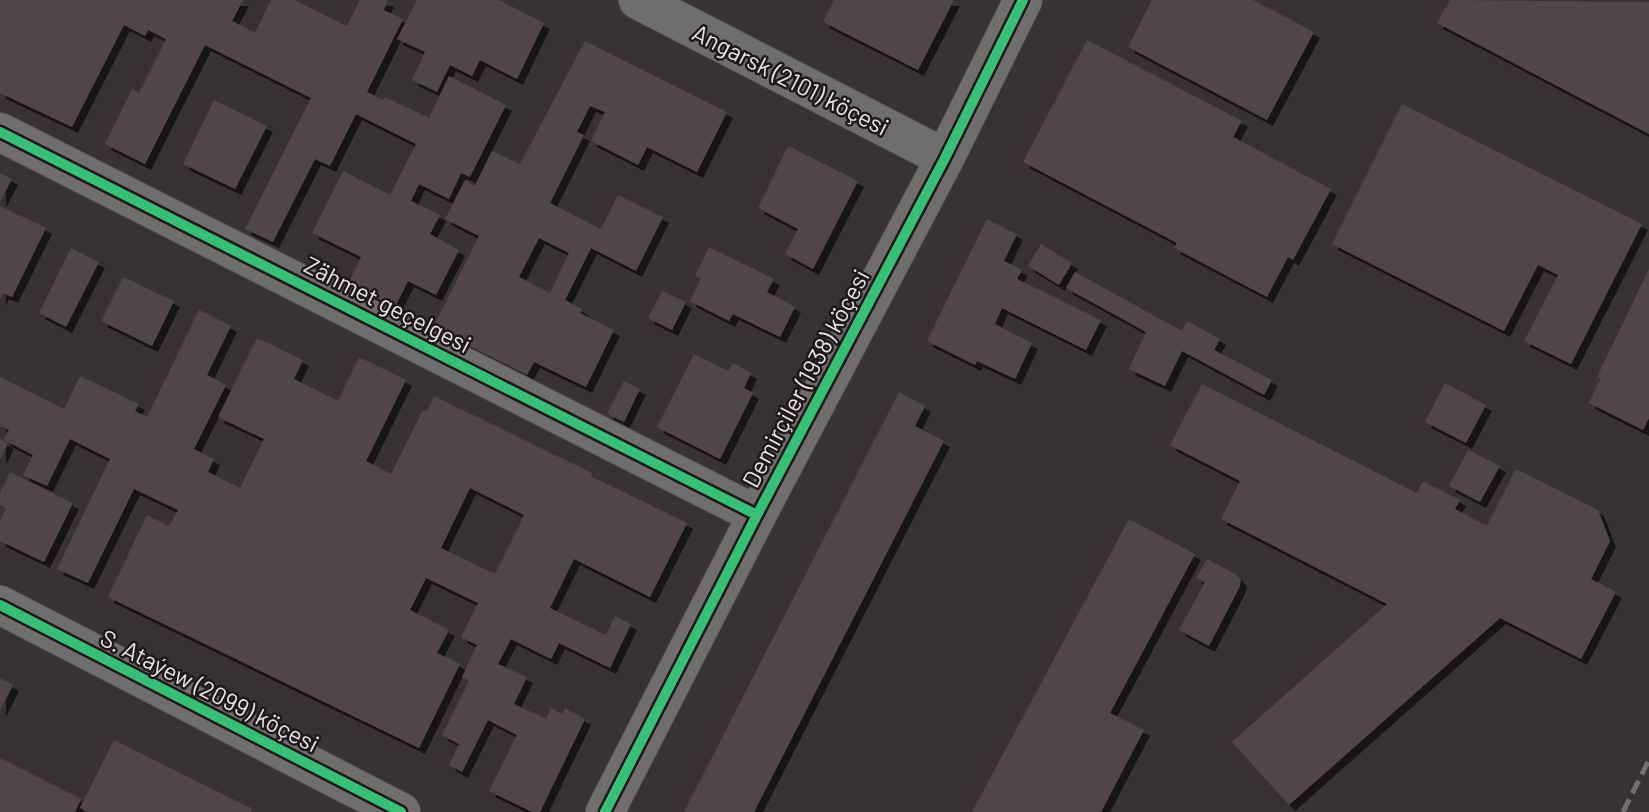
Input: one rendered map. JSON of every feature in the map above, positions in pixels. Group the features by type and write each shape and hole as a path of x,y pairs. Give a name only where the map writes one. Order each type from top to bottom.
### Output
{"street":[{"name":"Angarsk (2101) köçesi","path":"638,0 945,159"},
{"name":"Demirçiler (1938) köçesi","path":"605,812 757,515 945,159 1023,0"},
{"name":"Zähmet geçelgesi","path":"0,132 757,515"},
{"name":"S. Ataýew (2099) köçesi","path":"0,605 401,812"}],"building":[{"path":"0,0 243,0 232,21 255,33 271,0 294,0 347,26 360,0 388,0 384,10 403,19 367,92 383,100 385,97 429,118 449,76 506,105 470,177 461,173 449,199 419,184 411,201 440,215 430,234 459,250 436,295 408,281 395,307 348,284 361,257 312,233 343,171 390,195 416,144 356,114 330,166 315,159 273,242 245,229 311,98 205,45 145,164 105,144 132,89 139,93 166,39 148,30 145,36 124,25 72,127 0,93"},
{"path":"417,0 499,0 544,23 517,79 480,60 472,76 450,65 437,92 412,80 425,52 397,39"},
{"path":"834,0 954,0 918,70 823,22"},
{"path":"1152,0 1253,0 1314,32 1267,120 1128,47"},
{"path":"1450,0 1649,2 1649,134 1437,23"},
{"path":"1087,40 1242,121 1233,137 1331,189 1293,260 1288,257 1267,297 1174,248 1177,243 1023,162"},
{"path":"585,41 727,112 697,172 647,147 638,165 591,141 605,112 590,106 577,132 584,135 550,203 601,229 618,195 663,217 636,271 591,248 565,300 582,309 580,313 614,330 586,387 534,362 527,375 433,328 479,236 445,219 465,180 475,186 492,151 520,164","holes":["539,238 569,253 550,293 519,277"]},
{"path":"214,100 267,126 235,189 183,164"},
{"path":"1402,104 1642,224 1571,364 1524,341 1558,275 1538,265 1504,331 1332,244"},
{"path":"788,146 858,181 813,269 785,254 798,229 758,208"},
{"path":"0,173 12,179 0,202"},
{"path":"0,206 46,228 12,297 3,293 0,300"},
{"path":"987,219 1017,234 1004,261 1022,270 1017,279 1101,320 1086,350 1002,308 995,324 1032,343 1015,379 977,361 975,365 927,341"},
{"path":"1041,244 1072,263 1059,285 1028,266"},
{"path":"709,247 774,279 767,292 795,307 780,337 733,314 729,321 690,301 701,278 695,276"},
{"path":"71,248 99,262 66,327 39,313"},
{"path":"1649,269 1649,418 1643,430 1589,403 1601,378 1597,377"},
{"path":"1075,272 1182,331 1187,321 1220,339 1214,350 1272,380 1264,395 1182,351 1165,386 1129,369 1146,332 1066,288"},
{"path":"123,277 174,301 152,346 101,321"},
{"path":"662,291 686,302 672,330 648,318"},
{"path":"199,310 231,326 207,375 226,385 194,449 214,459 208,472 240,488 264,439 218,417 257,338 303,360 294,379 338,401 359,357 406,380 366,461 391,474 423,410 427,411 434,396 687,523 650,597 574,559 550,608 606,635 615,616 631,624 610,668 559,643 551,659 511,639 498,664 527,677 514,704 546,719 551,708 562,714 565,708 585,719 540,812 532,812 489,791 517,735 488,720 462,772 449,765 459,744 442,735 469,681 462,677 477,645 461,637 478,603 426,578 410,610 449,630 437,653 460,664 419,748 108,597 147,515 169,526 178,510 134,489 88,583 57,569 110,459 70,439 47,486 23,475 33,455 4,440 9,430 0,426 0,377 64,409 80,376 139,404 135,411 147,417","holes":["470,488 524,515 495,574 441,548"]},
{"path":"694,354 728,371 733,363 751,373 744,388 753,393 720,459 657,427"},
{"path":"624,381 640,389 624,422 607,414"},
{"path":"1445,383 1486,405 1466,443 1425,422"},
{"path":"1202,384 1417,493 1423,481 1460,500 1455,509 1487,526 1516,469 1598,510 1610,541 1591,579 1616,592 1581,659 1500,618 1289,805 1232,742 1387,604 1221,519 1240,481 1170,445"},
{"path":"899,392 925,406 915,426 944,441 873,580 754,812 684,812"},
{"path":"0,439 8,443 0,459"},
{"path":"1468,450 1500,466 1480,502 1449,486"},
{"path":"10,472 73,503 44,562 0,541 0,521 6,508 0,505 0,493"},
{"path":"1129,519 1195,554 1110,713 1144,730 1101,812 972,812"},
{"path":"1207,559 1241,580 1209,646 1179,630 1205,582 1196,578"},
{"path":"0,678 13,685 0,711"},
{"path":"114,740 253,809 251,812 88,812 80,808"},
{"path":"0,758 81,799 75,812 0,812"}],"railway":[{"path":"1623,812 1649,760"}],"cycle path":[{"path":"605,812 757,515 945,158 1023,0"},
{"path":"0,132 757,515"},
{"path":"0,605 401,812"}]}
